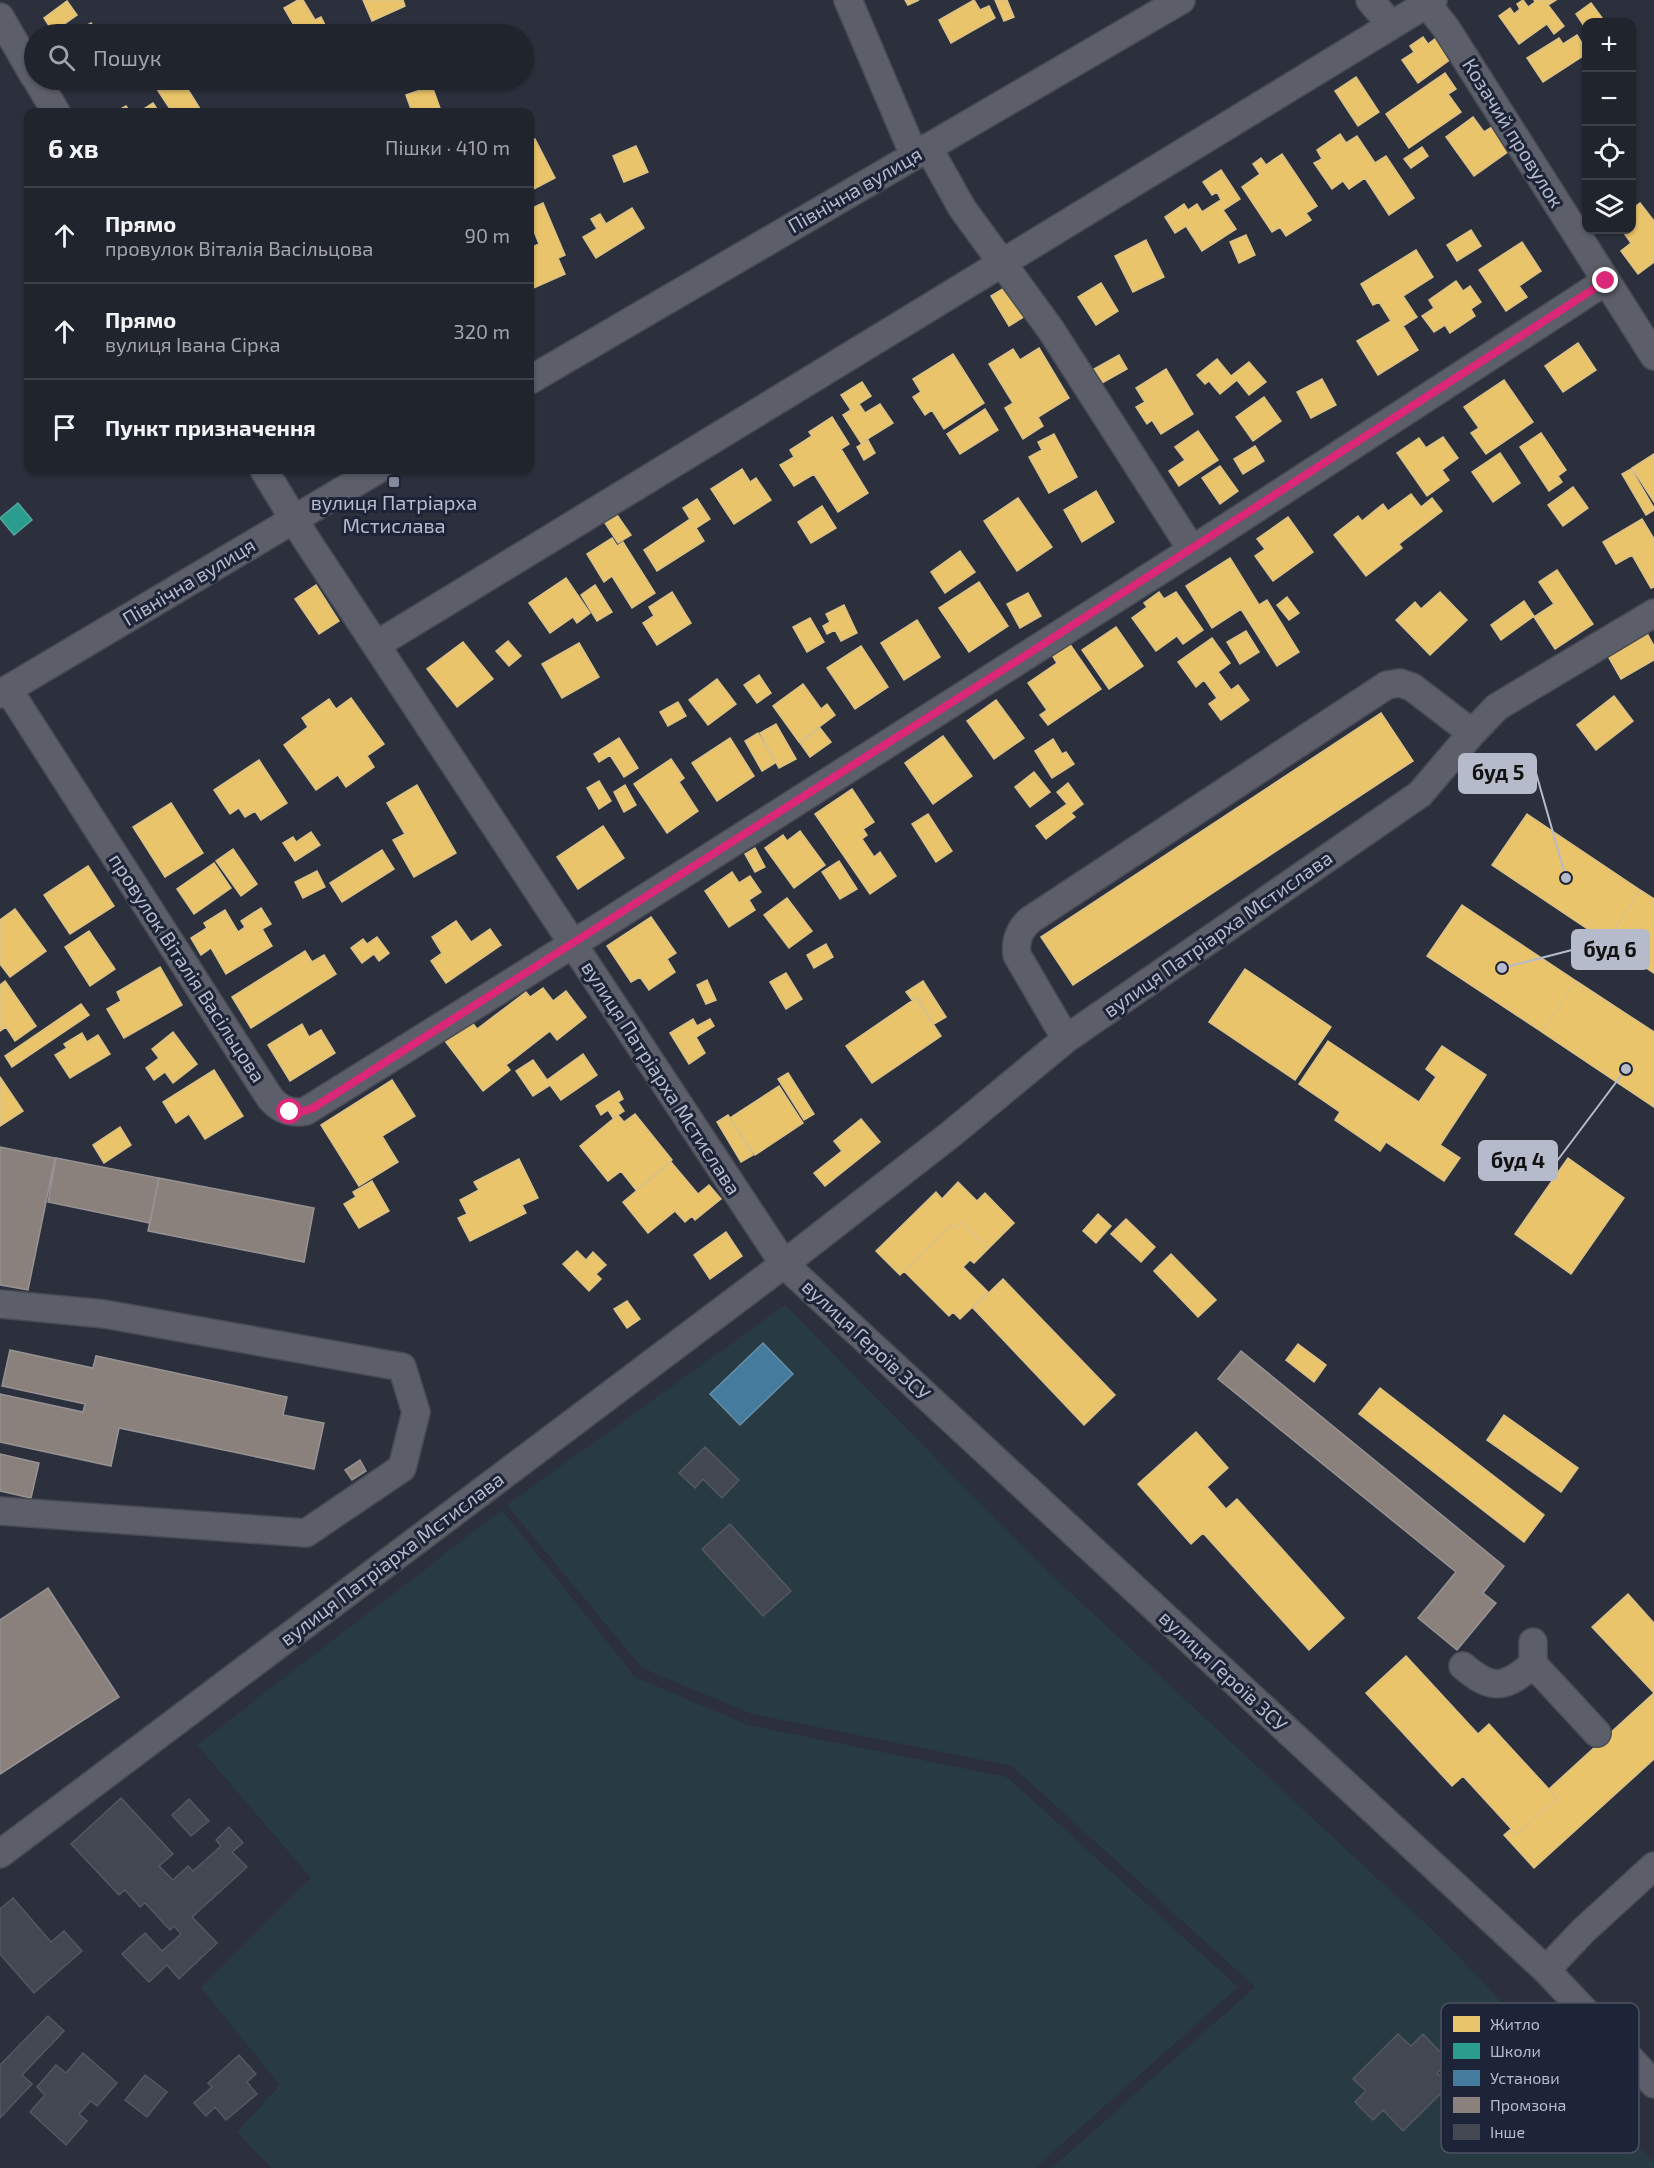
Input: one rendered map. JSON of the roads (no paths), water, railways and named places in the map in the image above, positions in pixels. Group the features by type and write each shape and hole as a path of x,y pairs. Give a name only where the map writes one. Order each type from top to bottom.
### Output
{"street":[{"path":"848,0 921,151 1051,330 1192,550"},
{"name":"Північна вулиця","path":"534,378 1181,0"},
{"path":"1370,0 1391,25"},
{"path":"376,645 1430,2"},
{"name":"Козачий провулок","path":"1430,2 1654,356"},
{"path":"0,17 24,58"},
{"path":"43,90 54,108"},
{"name":"провулок Віталія Васільцова","path":"4,692 270,1098 282,1109 298,1113 313,1108 573,944 1192,550 1606,281"},
{"name":"вулиця Патріарха Мстислава","path":"266,474 293,519 784,1264"},
{"name":"Північна вулиця","path":"4,692 370,474"},
{"name":"вулиця Патріарха Мстислава","path":"0,1854 784,1264 951,1134 1066,1039 1420,794 1497,707 1654,613"},
{"path":"1066,1039 1017,954 1017,939 1024,925 1030,920 1388,685 1400,683 1412,687 1472,733"},
{"name":"вулиця Героїв ЗСУ","path":"784,1264 1546,1970 1577,2003"},
{"path":"0,1304 104,1314 402,1367 416,1412 402,1468 306,1533 0,1511"},
{"path":"1462,1666 1483,1681 1497,1685 1512,1681 1533,1653 1597,1733"},
{"path":"1546,1970 1583,1931 1653,1869"},
{"name":"вулиця Героїв ЗСУ","path":"1639,2068 1654,2084"}],"place":[{"name":"вулиця Патріарха Мстислава","path":"394,482"},
{"name":"буд 5","path":"1566,878"},
{"name":"буд 6","path":"1502,968"},
{"name":"буд 4","path":"1626,1069"}]}
